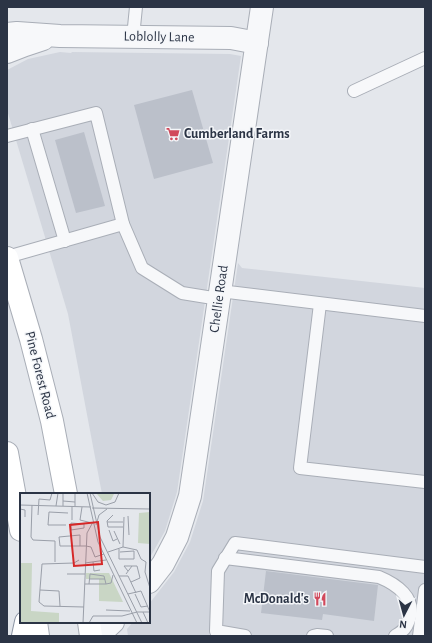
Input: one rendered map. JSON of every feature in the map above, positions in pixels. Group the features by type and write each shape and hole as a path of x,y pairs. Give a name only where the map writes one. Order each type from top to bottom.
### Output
{"main road":[{"name":"Pine Forest Road","path":"7,257 31,339 52,421 66,493"},
{"path":"7,453 20,524"},
{"path":"23,636 26,623"},
{"path":"36,623 38,636"},
{"path":"89,623 91,636"}],"street":[{"name":"Chellie Road","path":"150,581 163,564 177,537 190,496 262,7"},
{"name":"Loblolly Lane","path":"7,34 35,33 60,36 231,38 257,43"},
{"name":"Loblolly Lane","path":"7,52 44,39 60,36"},
{"path":"98,636 112,623"}],"lane":[{"path":"133,37 136,7"},
{"path":"354,90 425,58"},
{"path":"7,136 96,113 123,224 142,268 182,294 220,295 320,304 425,316"},
{"path":"32,129 65,241"},
{"path":"7,257 123,224"},
{"path":"320,304 300,468 425,482"},
{"path":"245,636 226,634 216,631 218,571 235,543 425,567"},
{"path":"226,558 379,577 392,582 400,588 410,602 410,615 405,629 396,636"},
{"path":"419,636 425,590"},
{"path":"313,636 327,636"}],"shaded area":[{"path":"60,52 230,54 241,56 177,492 165,531 150,557 150,493 102,493 68,314 7,110 7,70 28,59"},
{"path":"238,263 242,268 425,288 425,636 128,636 127,629 132,623 150,623 150,603 174,572 190,542 203,501"}],"building":[{"name":"Cumberland Farms","path":"192,90 213,163 154,179 134,105"},
{"path":"84,132 105,206 76,213 55,140"},
{"name":"McDonald's","path":"266,571 378,585 374,621 323,614 322,620 261,613"}],"place":[{"name":"Cumberland Farms","path":"173,134"},
{"name":"McDonald's","path":"320,599"}]}
